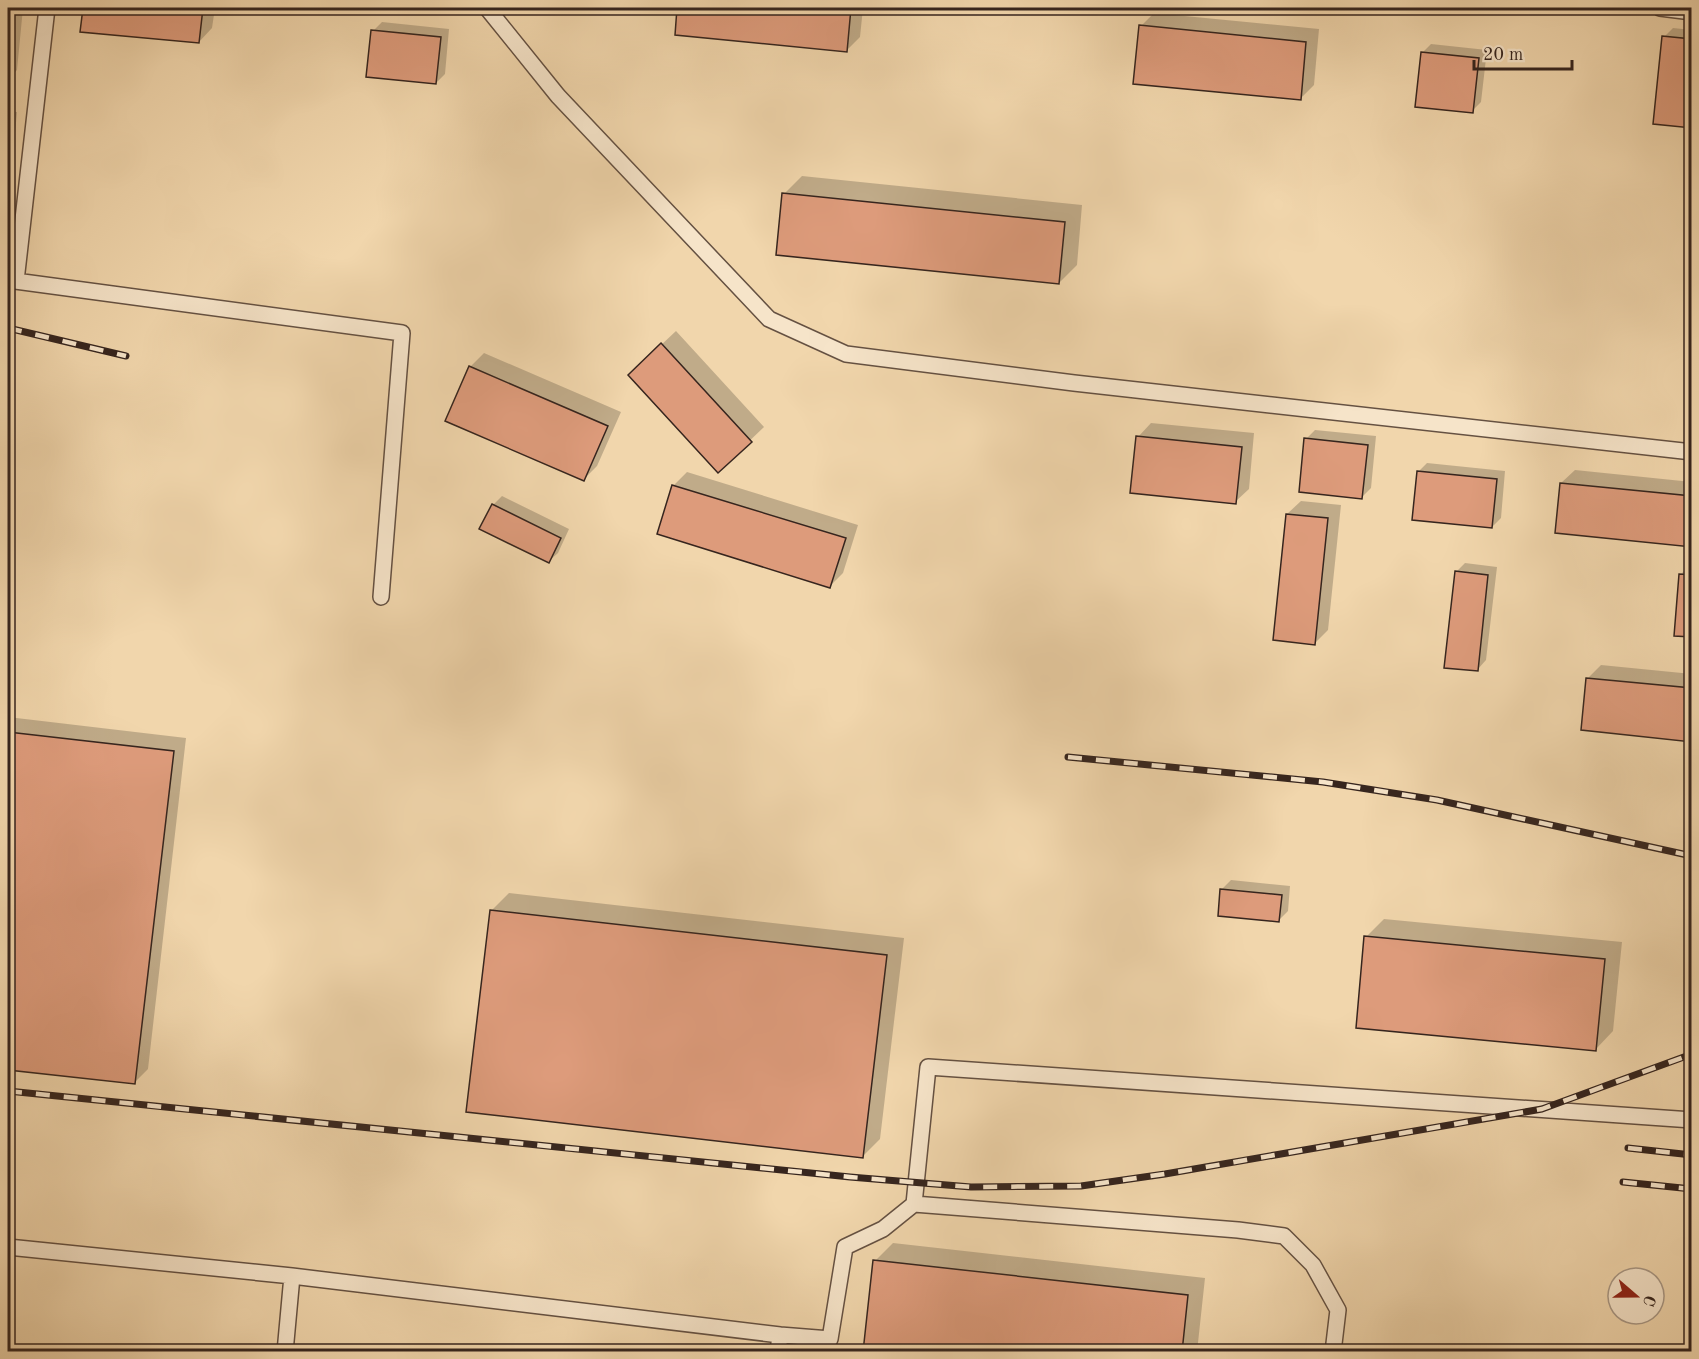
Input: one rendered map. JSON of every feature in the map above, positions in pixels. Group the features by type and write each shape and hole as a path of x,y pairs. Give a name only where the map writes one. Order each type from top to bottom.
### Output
{"lane":[{"path":"47,8 12,281 402,333 381,597"},
{"path":"488,8 558,96 769,319 846,354 1692,452"},
{"path":"1660,8 1692,12"},
{"path":"914,1204 928,1067 1692,1120"},
{"path":"8,1246 292,1276 780,1335 831,1339 845,1247 883,1229 914,1204 1238,1230 1284,1236 1313,1265 1338,1310 1333,1352"},
{"path":"285,1352 292,1276"},
{"path":"778,1352 780,1335"}],"building":[{"path":"83,8 203,8 199,43 80,32"},
{"path":"677,8 851,8 847,52 675,35"},
{"path":"1139,25 1306,42 1301,100 1133,84"},
{"path":"371,30 441,37 436,84 366,77"},
{"path":"1662,36 1692,39 1692,128 1653,124"},
{"path":"1421,52 1479,58 1473,113 1415,107"},
{"path":"782,193 1065,222 1059,284 776,255"},
{"path":"661,343 752,442 718,473 628,375"},
{"path":"469,366 608,426 584,481 445,421"},
{"path":"1136,436 1242,447 1236,504 1130,493"},
{"path":"1304,438 1368,445 1362,499 1299,492"},
{"path":"1417,471 1497,479 1492,528 1412,520"},
{"path":"1560,483 1692,496 1692,547 1555,533"},
{"path":"672,485 846,538 830,588 657,534"},
{"path":"492,504 561,538 549,563 479,529"},
{"path":"1286,514 1328,518 1315,645 1273,640"},
{"path":"1455,571 1488,575 1478,671 1444,668"},
{"path":"1679,574 1692,575 1692,637 1674,636"},
{"path":"1586,678 1692,688 1692,742 1581,730"},
{"path":"8,732 174,751 135,1084 8,1070"},
{"path":"1220,889 1282,895 1279,922 1218,916"},
{"path":"490,910 887,955 863,1158 466,1112"},
{"path":"1364,936 1605,959 1596,1051 1356,1028"},
{"path":"873,1260 1188,1295 1182,1352 863,1352"}],"railway":[{"path":"8,328 126,356"},
{"path":"1068,757 1323,782 1437,800 1692,856"},
{"path":"8,1091 850,1177 971,1187 1081,1186 1165,1174 1542,1109 1692,1054"},
{"path":"1628,1148 1692,1155"},
{"path":"1623,1182 1692,1189"}]}
